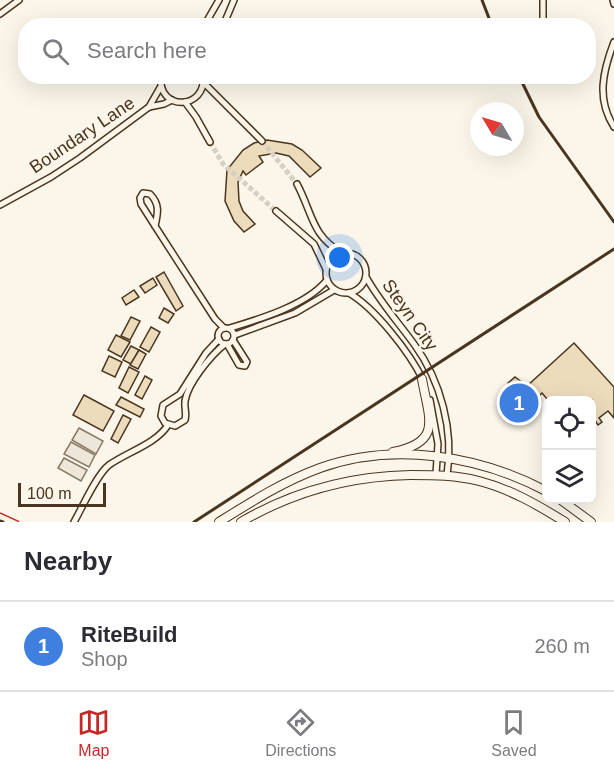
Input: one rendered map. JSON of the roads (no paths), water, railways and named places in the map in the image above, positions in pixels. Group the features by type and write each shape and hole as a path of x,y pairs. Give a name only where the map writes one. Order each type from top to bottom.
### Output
{"main road":[{"path":"219,522 300,476 337,463 410,449 420,444 425,438 430,422 422,379"},
{"path":"374,456 450,458 496,469 542,489"},
{"path":"240,522 283,500 310,490 372,476 436,474 479,480 499,487 528,500 565,522"},
{"path":"566,504 591,522"}],"street":[{"path":"0,14 19,0"},
{"path":"209,18 219,0"},
{"path":"226,18 234,0"},
{"path":"543,0 543,17"},
{"path":"614,42 603,75 602,87 605,109 614,127"},
{"path":"160,86 172,100 185,102 198,95 201,84"},
{"path":"208,84 262,141"},
{"name":"Boundary Lane","path":"149,107 160,86"},
{"name":"Boundary Lane","path":"0,205 80,158 149,107 172,100"},
{"path":"185,102 210,142"},
{"path":"297,184 320,236 342,253"},
{"path":"155,225 158,206 152,196 145,193 141,195 140,200 155,225 215,319 234,337 247,362 245,366 239,365 226,344 219,339"},
{"path":"276,211 314,244 326,269 327,280 334,290"},
{"path":"74,522 102,473 115,461 148,445 171,425 185,420 187,412 185,401 206,362 234,337 303,309 334,290 349,293 360,288 366,277 364,264 355,254 342,253 333,256 326,269"},
{"name":"Steyn City","path":"366,277 380,302 418,350 431,373 444,411 450,458 447,475"},
{"path":"171,425 160,416 163,405 180,394 224,329 300,302 317,291 327,280"},
{"name":"Steyn City","path":"349,293 364,305 389,332 415,365 422,379 434,417 438,457 436,474"},
{"path":"233,513 240,522"}],"tunnel":[{"path":"262,141 297,184"},
{"path":"210,142 223,164 276,211"}],"place":[{"name":"RiteBuild","path":"519,403"}]}
